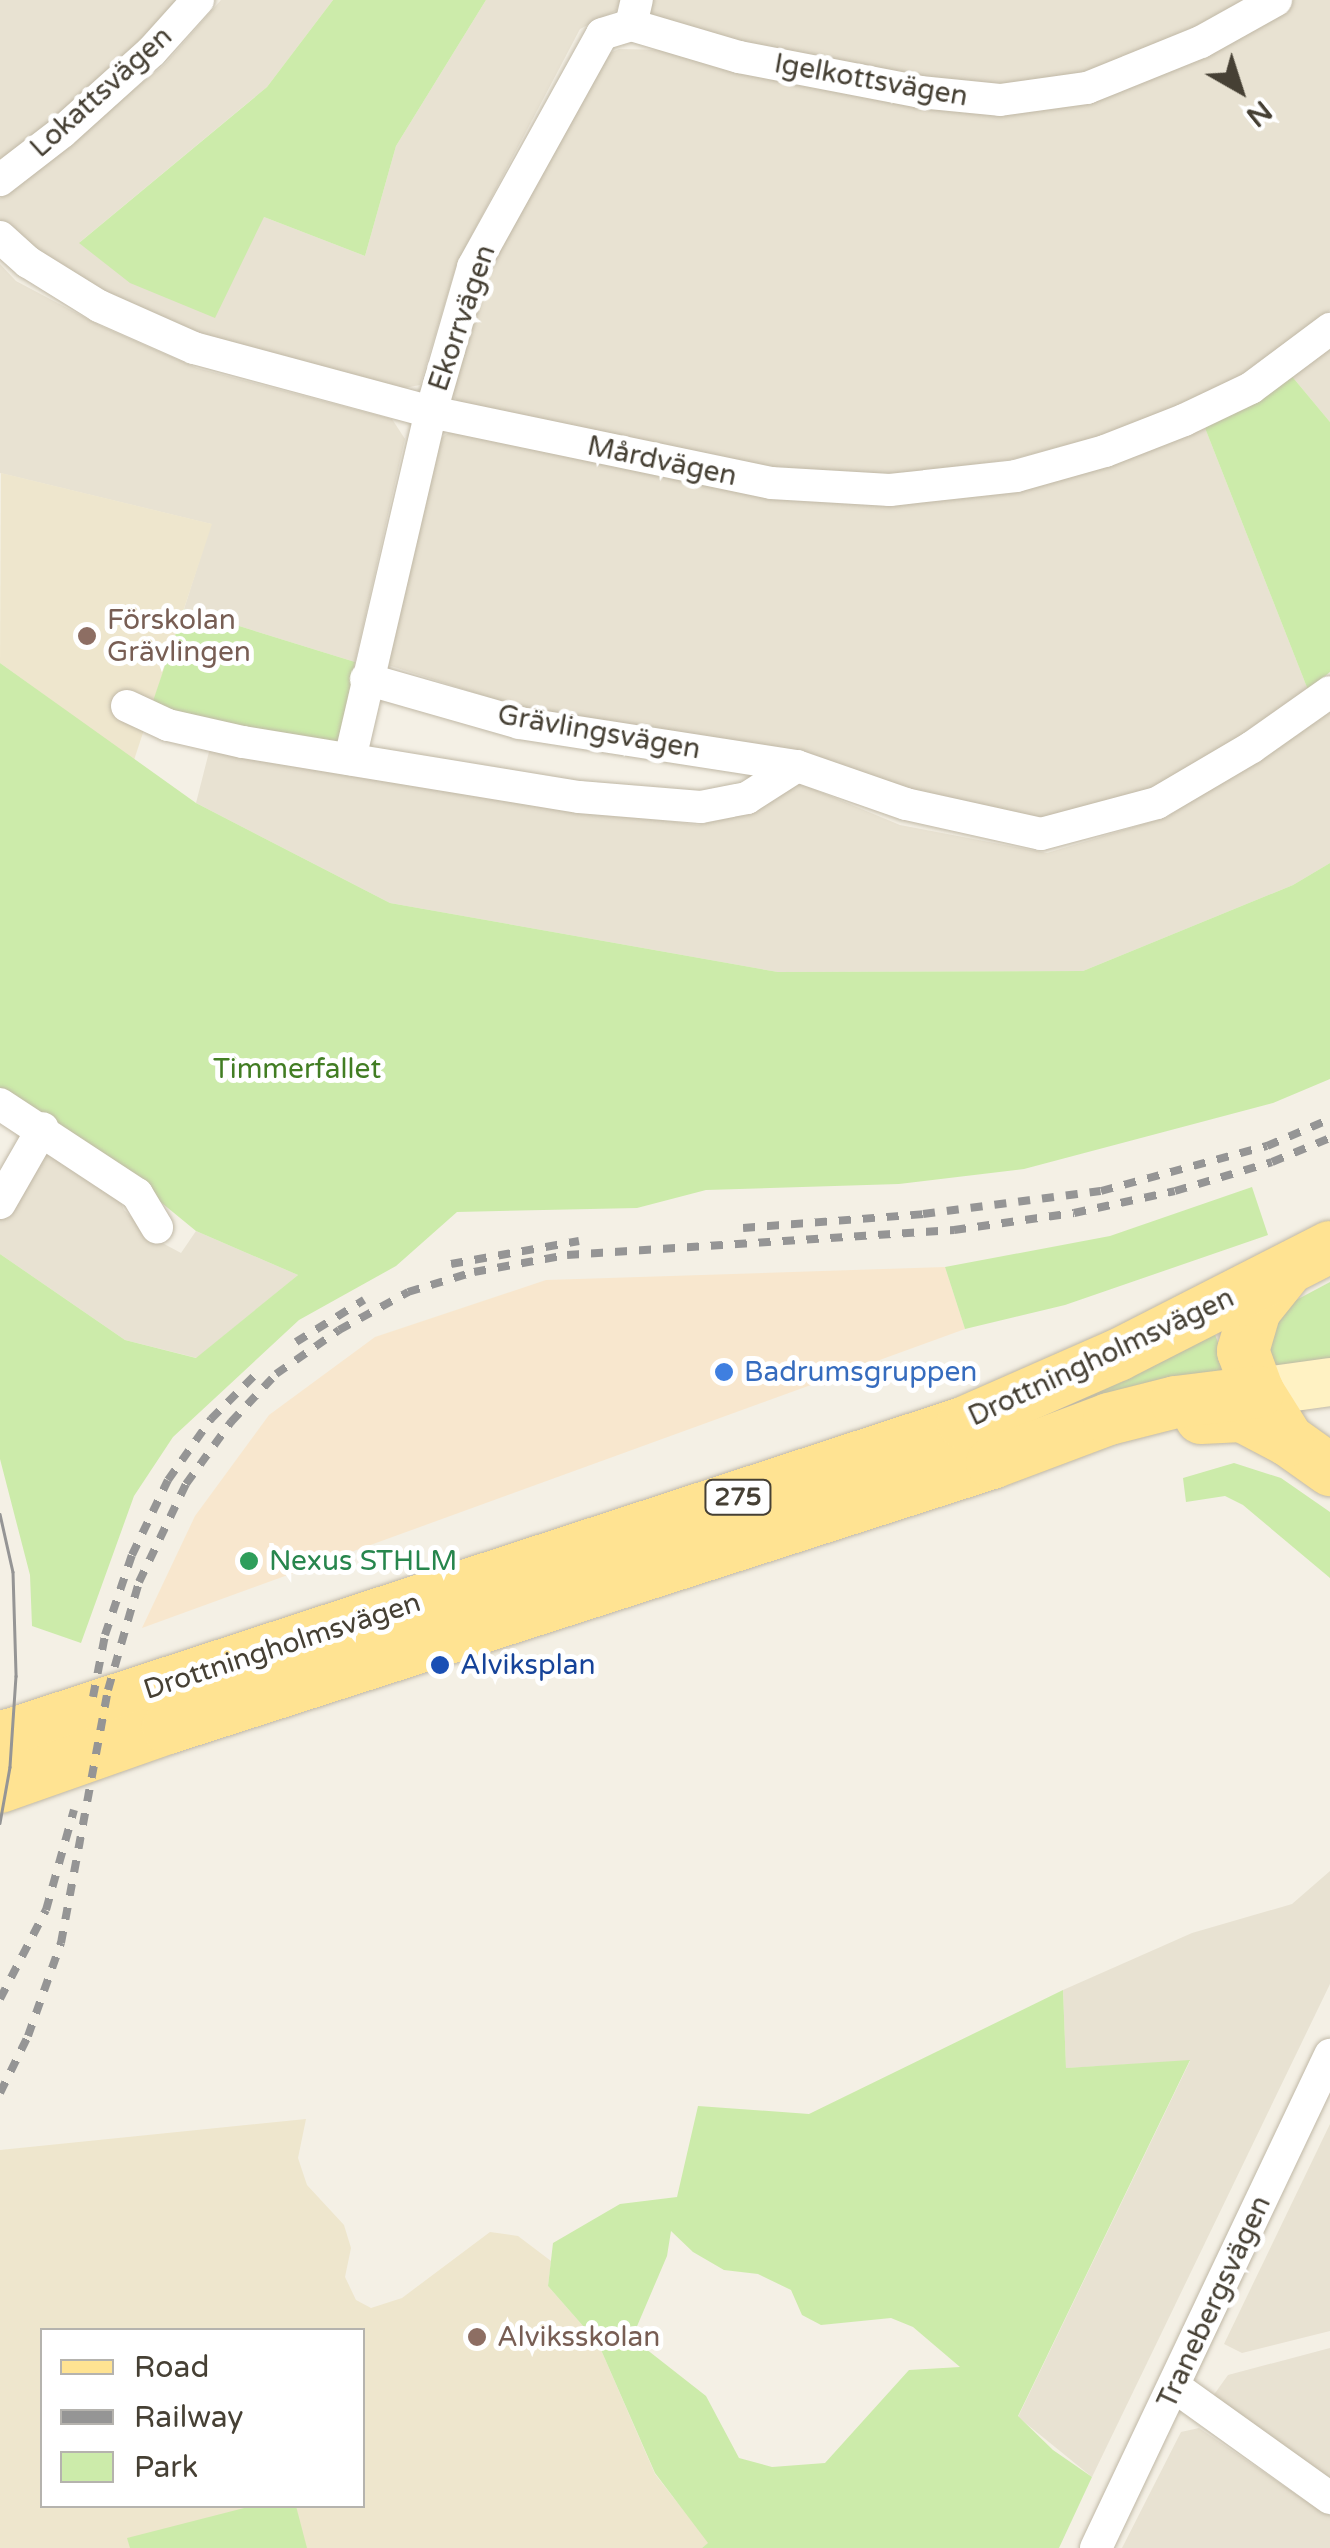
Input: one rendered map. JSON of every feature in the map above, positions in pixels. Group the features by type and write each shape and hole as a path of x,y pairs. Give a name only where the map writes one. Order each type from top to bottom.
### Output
{"main road":[{"path":"1309,1258 1255,1310 1244,1351 1258,1392 1319,1463"},
{"name":"Drottningholmsvägen","path":"0,1738 963,1422 1118,1355 1309,1258"},
{"name":"Drottningholmsvägen","path":"0,1787 207,1715 992,1463 1109,1419 1176,1402 1330,1382"},
{"name":"Drottningholmsvägen","path":"992,1463 1050,1455 1221,1415 1260,1421 1319,1463"}],"street":[{"name":"Lokattsvägen","path":"0,180 126,74 198,0"},
{"name":"Igelkottsvägen","path":"634,12 739,57 920,92 1000,100 1087,88 1201,42 1276,0"},
{"name":"Ekorrvägen","path":"366,679 404,541 431,412 473,267 602,34 634,12"},
{"name":"Mårdvägen","path":"0,237 28,262 99,306 194,348 431,412 771,483 890,490 1016,476 1105,451 1251,388 1330,329"},
{"path":"350,760 366,679"},
{"name":"Grävlingsvägen","path":"366,679 520,723 796,766 906,804 1041,834 1156,803 1252,748 1330,692"},
{"name":"Grävlingsvägen","path":"127,706 168,726 350,760 579,796 701,808 747,798 796,766"},
{"path":"0,1104 43,1128 137,1194 157,1227"},
{"path":"0,1203 43,1128"},
{"name":"Tranebergsvägen","path":"1096,2548 1330,2055"},
{"path":"1175,2387 1330,2498"}],"shaded area":[{"path":"0,0 183,0 53,122 0,162"},
{"path":"221,0 333,0 267,87 80,242 264,217 365,256 396,146 486,0 620,0 617,10 580,29 457,263 420,385 399,389 199,338 110,297 35,255 0,221 0,198 164,65"},
{"path":"644,0 1243,0 1196,26 1081,75 998,86 918,79 737,44 651,20"},
{"path":"1290,0 1330,0 1330,310 1246,375 1118,431 1013,459 892,476 774,472 462,406 446,388 481,265 600,57 619,49 664,50 1003,108"},
{"path":"0,264 16,281 101,326 197,368 392,419 405,439 355,662 184,609 211,524 0,473"},
{"path":"1330,343 1330,422 1290,374"},
{"path":"1205,428 1308,690 1247,738 1151,794 1039,824 525,709 388,665 436,441 450,432 895,503"},
{"name":"Förskolan Grävlingen","path":"1,473 212,524 134,760 0,663"},
{"path":"1330,707 1330,863 1293,885 1083,971 778,972 390,903 196,803 211,744 571,808 698,825 750,813 799,783 900,825 1047,853 1167,817"},
{"path":"48,1141 114,1184 124,1210 153,1238 181,1253 196,1231 298,1275 197,1358 125,1340 0,1254 0,1214"},
{"path":"945,1267 965,1329 142,1628 195,1516 269,1415 375,1337 546,1280"},
{"path":"1330,1871 1330,1984 1092,2477 1018,2417 1190,2061 1066,2068 1063,1990 1192,1933 1292,1904"},
{"name":"Alviksskolan","path":"306,2119 298,2158 307,2185 344,2225 351,2248 345,2277 356,2300 371,2308 402,2298 490,2232 518,2236 551,2261 548,2286 598,2343 655,2474 709,2543 702,2548 0,2548 0,2150"},
{"path":"1330,2124 1330,2331 1242,2353 1224,2344"},
{"path":"1330,2348 1330,2483 1213,2396 1228,2375"},
{"path":"1199,2428 1312,2505 1330,2511 1330,2548 1122,2548 1181,2432"}],"green space":[{"path":"333,0 486,0 396,146 365,256 264,217 215,318 130,283 79,243 267,87"},
{"path":"1290,374 1330,422 1330,672 1308,690 1205,428"},
{"path":"184,609 355,662 339,745 170,713 152,704"},
{"name":"Timmerfallet","path":"0,663 196,803 390,903 778,972 1083,971 1293,885 1330,863 1330,1079 1273,1103 1024,1169 899,1184 706,1190 637,1208 457,1212 396,1266 299,1320 173,1437 134,1496 81,1643 32,1626 30,1575 0,1459 0,1254 125,1340 196,1358 298,1275 196,1231 146,1190 0,1094"},
{"path":"1252,1187 1268,1235 1065,1305 965,1329 945,1267 1110,1236"},
{"path":"1330,1282 1330,1362 1274,1372 1255,1341 1270,1314"},
{"path":"1213,1329 1231,1378 1022,1422"},
{"path":"1234,1463 1281,1478 1330,1512 1330,1578 1243,1505 1225,1496 1186,1502 1183,1478"},
{"path":"1063,1990 1066,2068 1190,2060 1018,2416 1053,2450 1092,2477 1059,2548 702,2548 708,2543 655,2473 598,2343 548,2286 553,2243 620,2204 677,2197 698,2106 809,2114","holes":["671,2231 693,2252 724,2270 758,2274 791,2290 802,2315 821,2325 891,2318 913,2327 960,2367 909,2370 825,2463 772,2467 739,2458 706,2396 632,2338 667,2256"]},
{"path":"244,2508 297,2508 307,2548 130,2548 127,2538"}],"tram line":[{"path":"0,1514 13,1572 16,1676 10,1767 0,1823"}],"railway":[{"path":"743,1228 923,1214 1101,1191 1267,1146 1330,1119"},
{"path":"0,2093 28,2036 61,1943 108,1690 139,1582 186,1484 231,1422 276,1374 339,1330 408,1292 474,1272 567,1255 954,1230 1074,1213 1175,1191 1272,1162 1330,1138"},
{"path":"451,1264 579,1241"},
{"path":"296,1342 364,1300"},
{"path":"93,1697 105,1635 132,1555 168,1480 211,1419 257,1373"},
{"path":"0,1999 46,1910 74,1810"}],"place":[{"name":"Förskolan Grävlingen","path":"87,636"},
{"name":"Badrumsgruppen","path":"724,1372"},
{"name":"Nexus STHLM","path":"249,1561"},
{"name":"Alviksplan","path":"440,1665"},
{"name":"Alviksskolan","path":"477,2337"}]}
